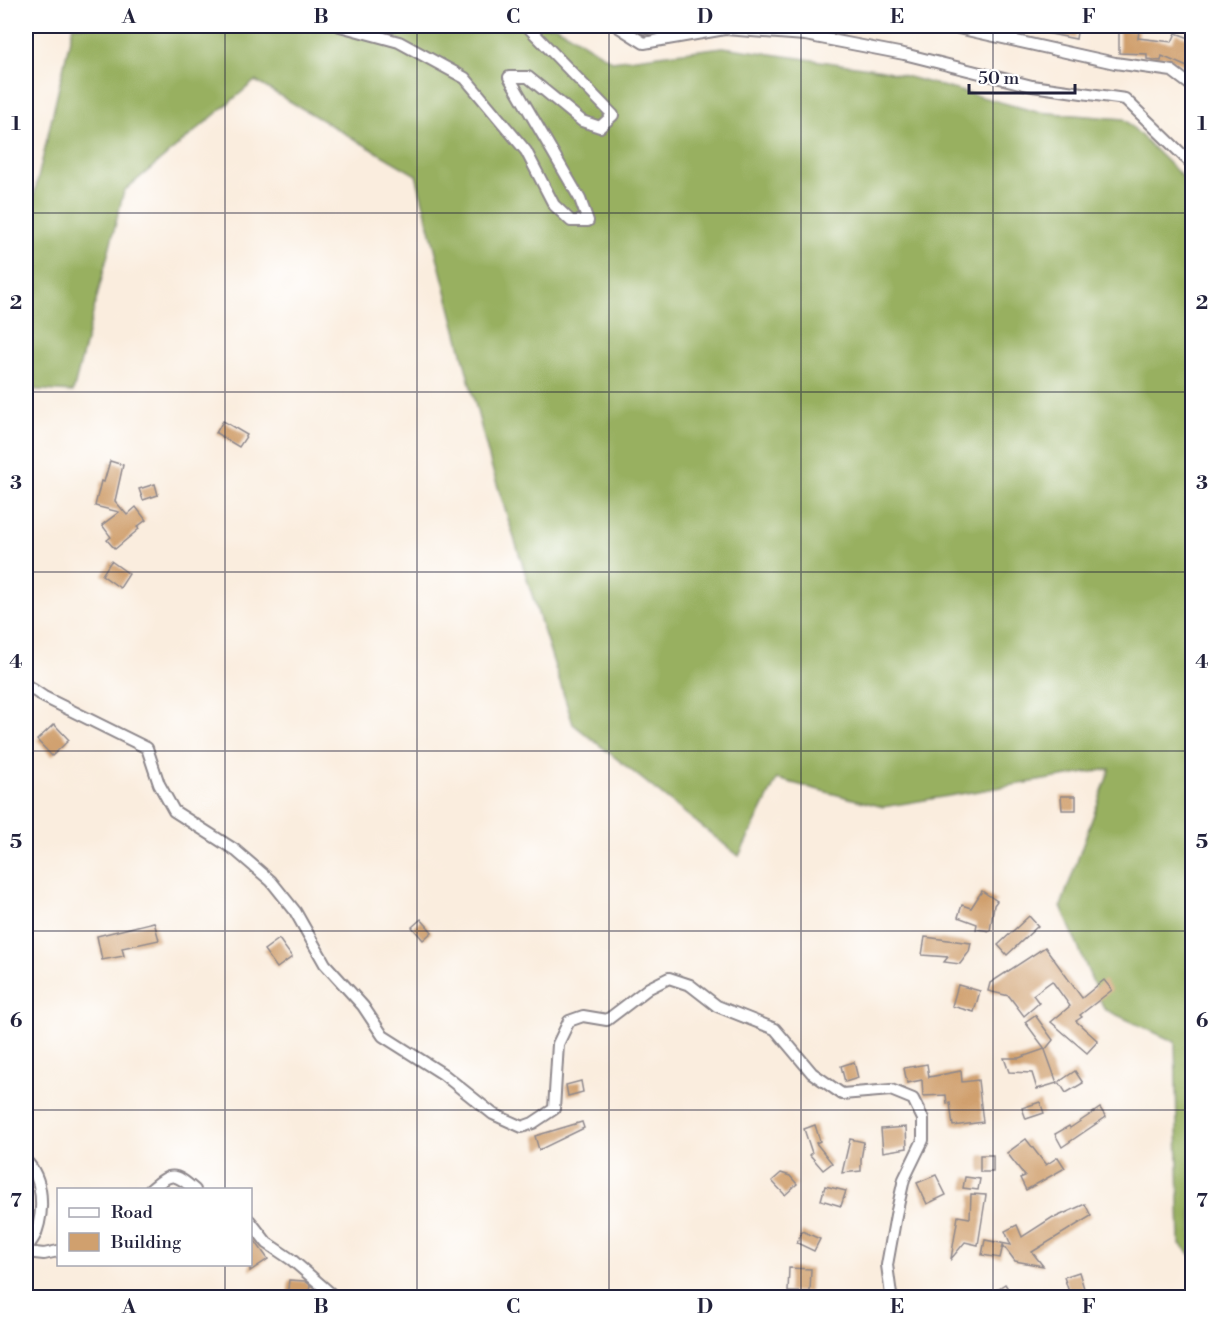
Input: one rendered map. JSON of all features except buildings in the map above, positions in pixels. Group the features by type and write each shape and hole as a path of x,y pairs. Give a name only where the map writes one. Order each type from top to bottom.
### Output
{"street":[{"path":"340,26 399,42 465,78 526,152 554,205 572,221 588,221 580,199 509,76 528,77 582,121 600,127 613,115 527,26"},
{"path":"617,26 644,43 725,29 805,35 904,54 1032,86 1125,99 1192,165"},
{"path":"636,26 663,31 678,26"},
{"path":"949,26 1115,63 1172,71 1192,86"},
{"path":"26,685 44,697 147,748 159,784 174,811 235,850 271,881 295,911 325,964 363,1006 383,1036 443,1074 494,1114 522,1127 533,1123 554,1109 558,1044 569,1021 583,1016 607,1020 649,988 669,978 690,985 717,1006 775,1029 812,1073 842,1094 891,1090 913,1099 923,1119 922,1140 904,1179 887,1265 891,1295 894,1298"},
{"path":"26,1161 31,1167 42,1195 35,1235 26,1250 44,1254 57,1251"},
{"path":"152,1188 166,1177 179,1177 193,1188"},
{"path":"252,1224 267,1243 292,1260 336,1298"}],"green space":[{"path":"73,26 556,26 612,61 723,47 883,70 1037,112 1124,119 1192,186 1192,1256 1180,1244 1175,1042 1104,1009 1061,906 1110,769 883,807 777,779 739,856 573,724 491,465 416,175 255,81 124,191 73,392 26,389 26,230"}]}
